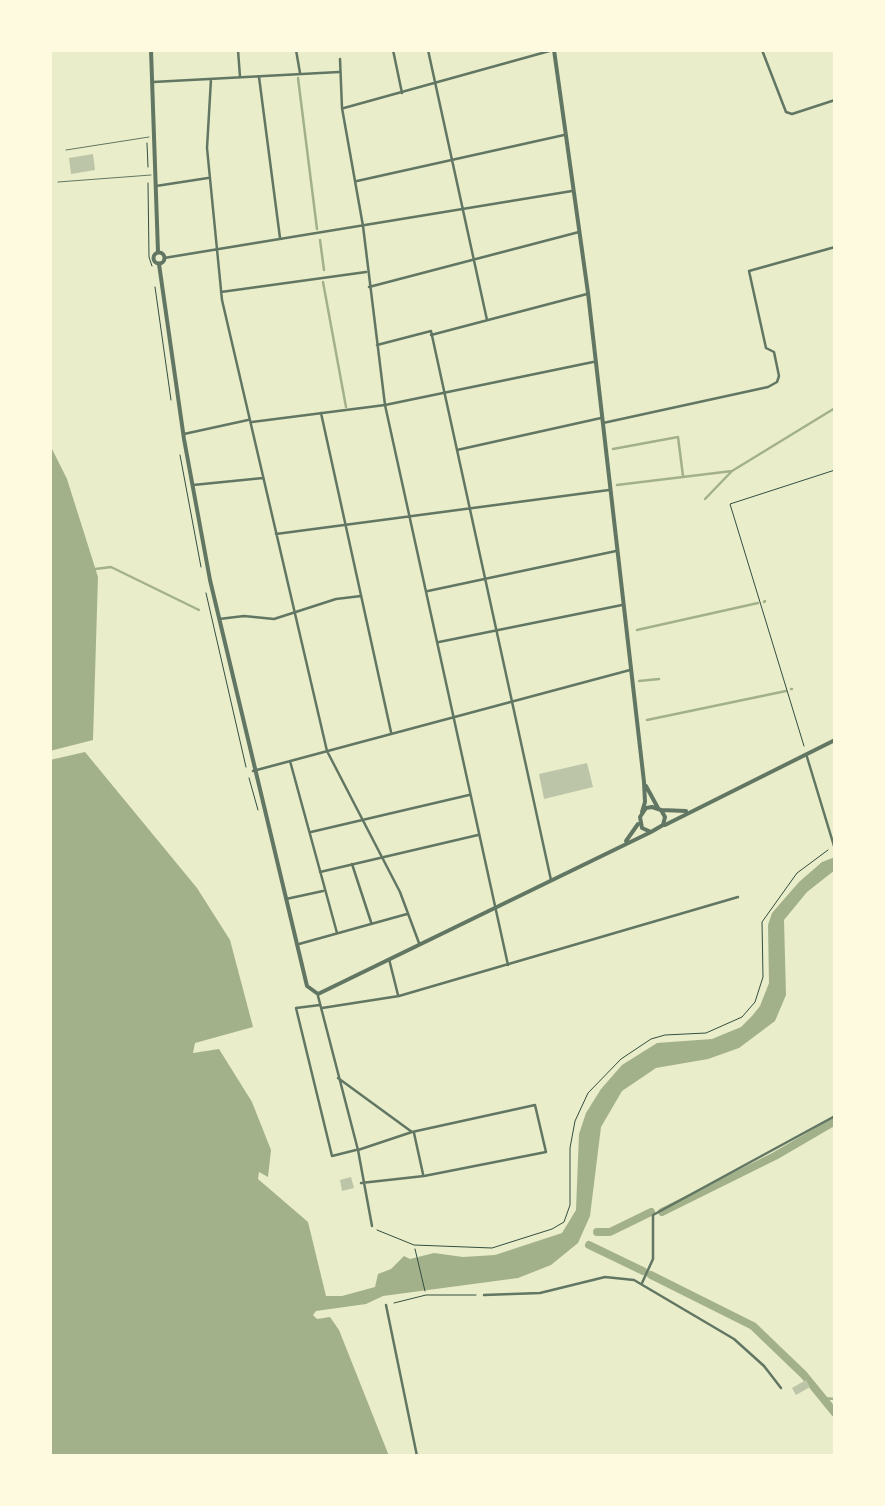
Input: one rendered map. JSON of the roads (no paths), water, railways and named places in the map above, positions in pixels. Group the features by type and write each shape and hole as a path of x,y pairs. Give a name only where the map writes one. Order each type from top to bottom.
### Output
{"street":[{"path":"151,50 158,252 153,259 159,264 192,486 253,771 307,986 318,994 322,1006 358,1150 372,1226"},
{"path":"238,50 240,77"},
{"path":"296,50 300,74"},
{"path":"393,50 402,92"},
{"path":"428,50 487,320"},
{"path":"342,108 554,50 588,293 644,782 640,823 624,845"},
{"path":"762,50 789,114 835,100"},
{"path":"340,59 342,108 363,226 385,404 508,966"},
{"path":"152,82 341,72"},
{"path":"259,76 280,239"},
{"path":"210,79 209,178 221,292 327,751 382,857 420,944"},
{"path":"356,182 566,134"},
{"path":"154,186 209,178"},
{"path":"159,264 164,258 574,191"},
{"path":"370,287 580,232"},
{"path":"456,450 768,387 779,376 774,352 766,348 749,272 835,247"},
{"path":"158,252 164,258"},
{"path":"221,292 368,272"},
{"path":"376,346 588,293"},
{"path":"431,333 551,880"},
{"path":"184,434 250,421 385,404 596,362"},
{"path":"320,412 392,734"},
{"path":"192,486 264,478"},
{"path":"276,534 610,489"},
{"path":"426,592 618,551"},
{"path":"218,620 244,616 274,619 361,596"},
{"path":"437,642 624,604"},
{"path":"253,771 631,670"},
{"path":"318,994 835,740"},
{"path":"807,754 834,846"},
{"path":"290,761 336,933"},
{"path":"644,782 665,817 664,826"},
{"path":"310,833 470,794"},
{"path":"642,812 691,811"},
{"path":"640,823 652,832"},
{"path":"320,872 479,835"},
{"path":"352,864 371,924"},
{"path":"285,900 325,891"},
{"path":"362,1183 424,1176 546,1152 535,1105 413,1132 332,1156 296,1008 399,996 738,897"},
{"path":"296,944 408,913"},
{"path":"389,960 399,996"},
{"path":"337,1077 413,1132 424,1176"},
{"path":"641,1284 653,1259 653,1216 835,1116"},
{"path":"484,1295 540,1293 605,1277 634,1280 734,1339 781,1388"},
{"path":"386,1304 417,1456"}],"lane":[{"path":"66,150 153,137"},
{"path":"58,182 154,175"}],"waterway":[{"path":"298,78 317,229"},
{"path":"320,240 324,270"},
{"path":"323,282 346,407"},
{"path":"705,499 732,471 835,408"},
{"path":"613,449 678,437 683,476"},
{"path":"617,485 732,471"},
{"path":"95,569 111,567 199,610"},
{"path":"637,630 758,603"},
{"path":"639,681 659,679"},
{"path":"647,720 786,691"},
{"path":"662,1212 775,1156 835,1121"},
{"path":"597,1232 610,1232 651,1212"},
{"path":"589,1245 643,1271"},
{"path":"651,1275 753,1326 804,1375 835,1413"},
{"path":"822,1398 835,1399"}]}
